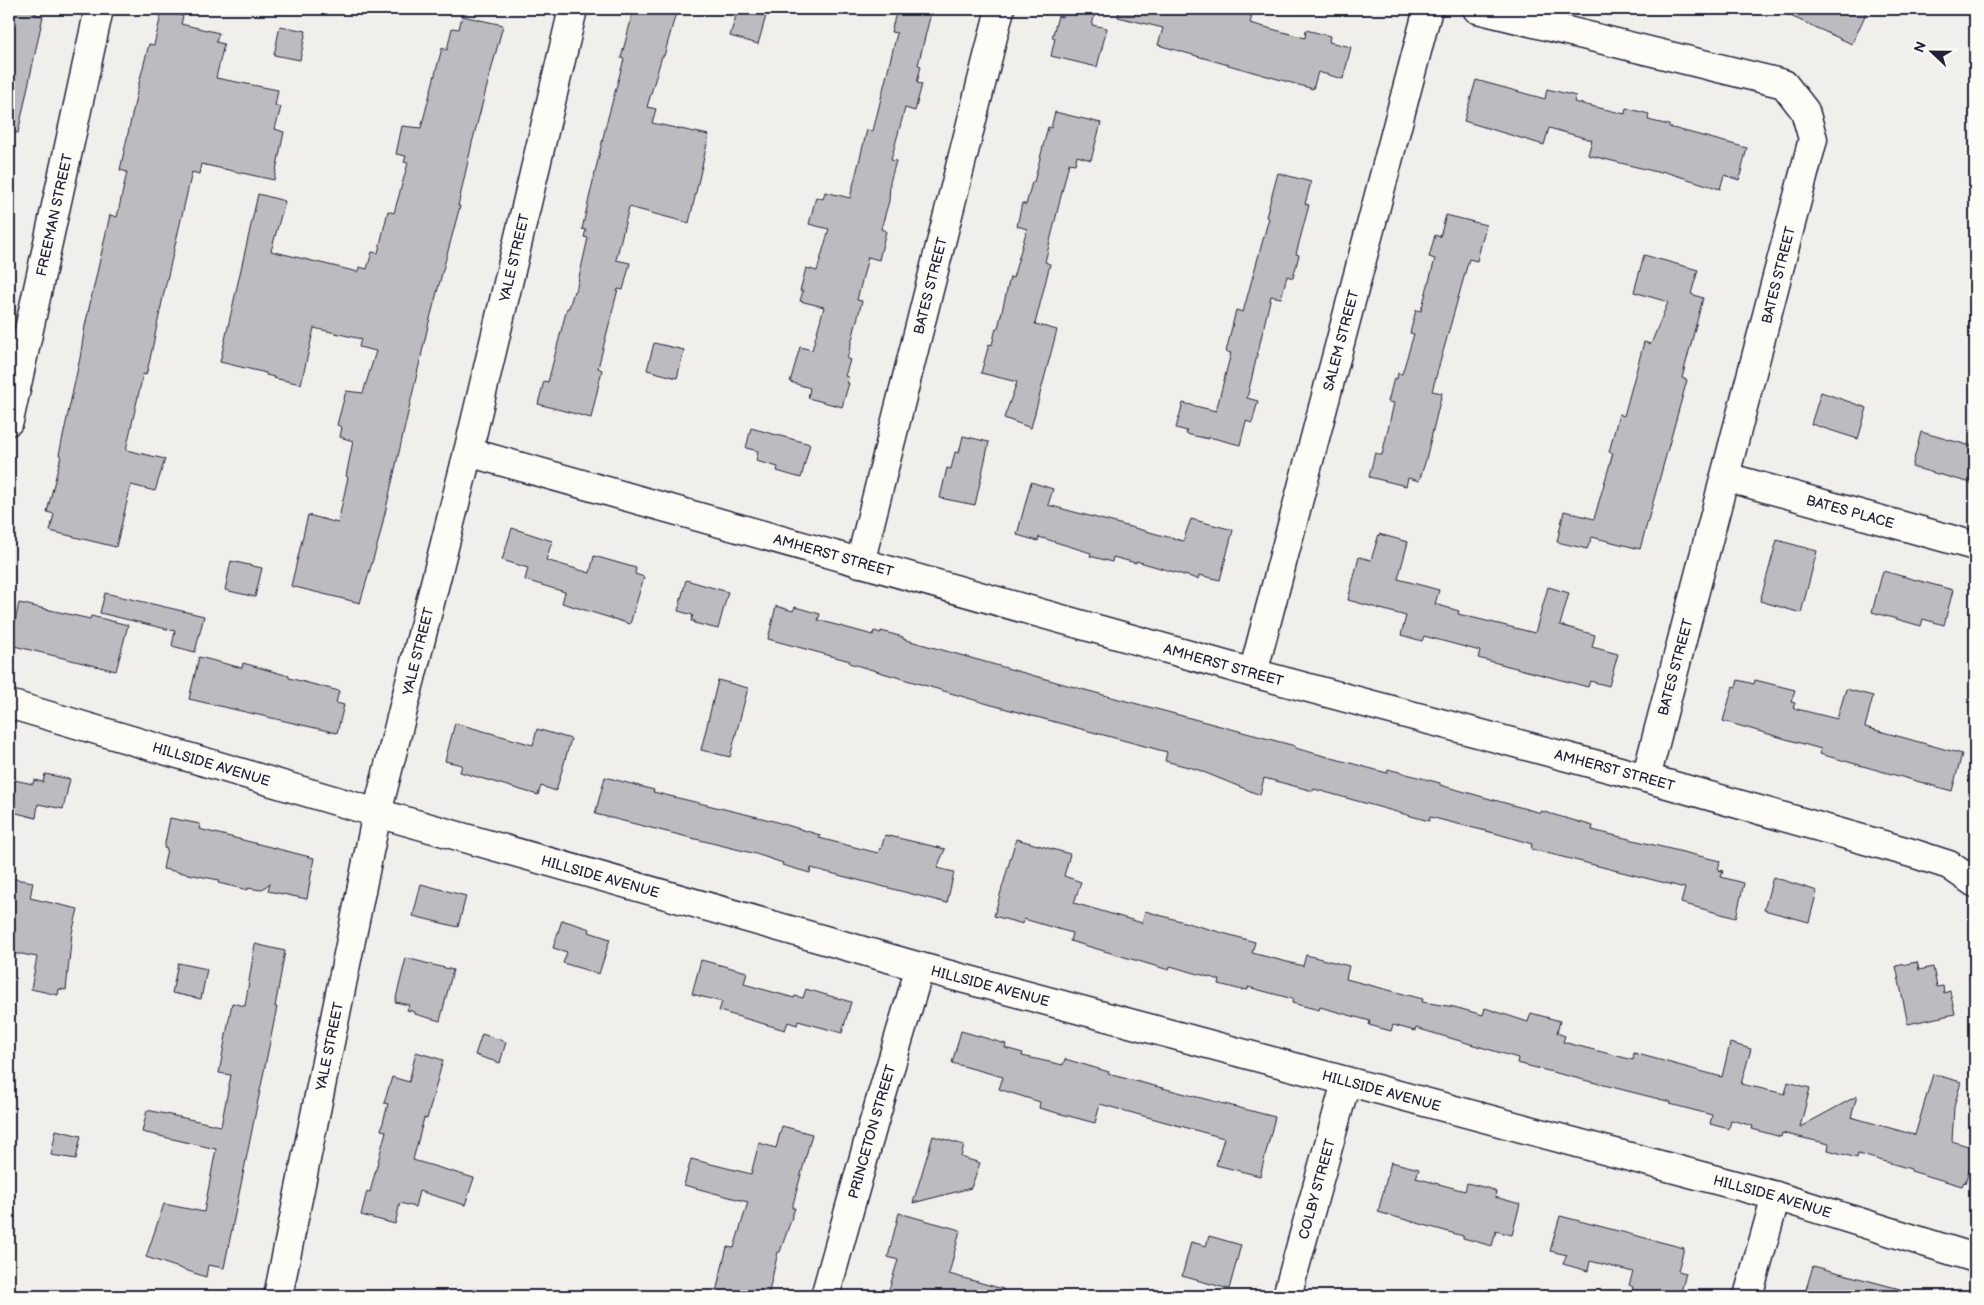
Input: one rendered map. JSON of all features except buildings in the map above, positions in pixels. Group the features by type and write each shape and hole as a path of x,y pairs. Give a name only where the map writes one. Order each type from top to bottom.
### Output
{"street":[{"name":"FREEMAN STREET","path":"9,421 99,9"},
{"name":"YALE STREET","path":"278,1296 377,813 468,452 573,9"},
{"name":"BATES STREET","path":"860,563 1000,9"},
{"name":"SALEM STREET","path":"1253,672 1428,9"},
{"name":"BATES STREET","path":"1477,9 1784,84 1805,111 1813,139 1646,778"},
{"name":"AMHERST STREET","path":"468,452 860,563 1646,778 1915,854 1949,865 1975,883"},
{"name":"BATES PLACE","path":"1726,477 1975,546"},
{"name":"HILLSIDE AVENUE","path":"9,704 377,813 920,967 1776,1196 1975,1258"},
{"name":"PRINCETON STREET","path":"825,1296 920,967"},
{"name":"COLBY STREET","path":"1287,1296 1346,1082"},
{"path":"1748,1296 1776,1196"}]}
